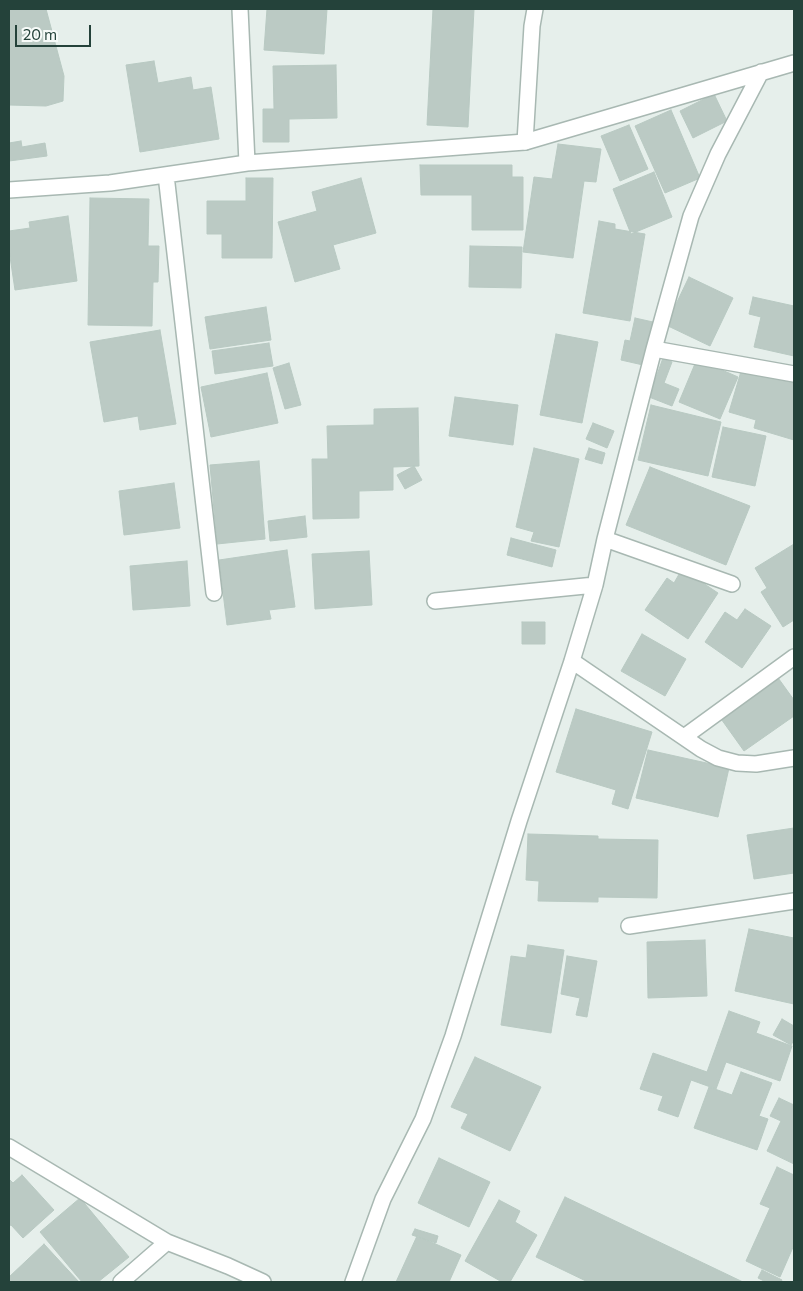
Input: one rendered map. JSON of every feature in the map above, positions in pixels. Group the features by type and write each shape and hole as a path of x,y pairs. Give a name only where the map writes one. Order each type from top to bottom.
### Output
{"street":[{"path":"240,9 247,163"},
{"path":"525,142 532,26 535,9"},
{"path":"9,190 110,183 247,163 525,142 794,63"},
{"path":"353,1282 383,1198 423,1119 453,1036 519,821 572,661 595,585 605,539 654,350 691,216 718,154 761,72"},
{"path":"166,176 214,593"},
{"path":"654,350 794,374"},
{"path":"605,539 732,584"},
{"path":"435,601 595,585"},
{"path":"684,737 794,657"},
{"path":"572,661 701,749 718,758 737,763 756,764 794,758"},
{"path":"629,926 794,901"},
{"path":"9,1147 167,1242 263,1282"},
{"path":"121,1282 167,1242"}],"building":[{"path":"9,9 46,9 64,76 63,101 46,106 9,105"},
{"path":"267,9 327,9 324,54 264,50"},
{"path":"433,9 474,9 468,127 427,125"},
{"path":"154,61 158,83 191,77 193,90 211,87 219,139 140,152 126,65"},
{"path":"336,65 337,118 289,119 289,142 263,142 263,109 274,109 273,66"},
{"path":"714,94 727,121 693,138 680,111"},
{"path":"671,110 700,178 665,193 635,126"},
{"path":"629,125 648,169 620,181 601,136"},
{"path":"21,141 22,147 45,143 47,156 9,161 9,143"},
{"path":"558,144 601,149 596,182 584,181 573,258 523,252 534,177 552,179"},
{"path":"420,165 512,165 512,177 523,177 523,230 472,230 472,195 421,195"},
{"path":"654,172 672,217 631,234 613,189"},
{"path":"246,178 273,178 272,258 222,258 222,234 207,234 207,201 246,201"},
{"path":"361,178 376,233 333,245 340,269 295,282 278,222 317,211 312,192"},
{"path":"90,198 149,199 148,246 159,246 158,282 153,282 152,326 88,325"},
{"path":"68,216 77,281 15,290 9,250 9,231 30,228 29,222"},
{"path":"599,221 615,224 615,229 645,234 630,321 583,313"},
{"path":"470,246 522,247 521,288 469,287"},
{"path":"689,277 733,298 710,346 666,325"},
{"path":"753,297 794,306 794,356 754,347 761,317 749,314"},
{"path":"266,307 271,340 210,349 205,317"},
{"path":"635,318 653,322 643,365 621,360 625,340 630,341"},
{"path":"160,330 176,424 140,430 138,416 104,422 90,342"},
{"path":"556,334 598,342 582,423 540,415"},
{"path":"269,343 273,366 215,374 212,351"},
{"path":"663,358 672,362 664,383 679,389 672,406 649,397"},
{"path":"697,359 738,377 720,419 679,402"},
{"path":"289,363 301,405 285,409 273,368"},
{"path":"742,368 794,383 794,440 754,428 756,420 729,412"},
{"path":"267,373 278,423 211,437 201,387"},
{"path":"455,397 518,405 513,445 449,436"},
{"path":"651,405 721,422 708,476 638,460"},
{"path":"418,408 419,466 393,467 393,490 359,491 359,518 313,519 312,459 328,459 327,426 374,425 374,409"},
{"path":"593,423 614,431 607,448 586,439"},
{"path":"723,427 766,436 755,486 712,477"},
{"path":"534,448 579,459 559,547 531,541 534,532 516,527"},
{"path":"589,448 605,453 602,464 585,459"},
{"path":"259,461 265,539 217,544 210,465"},
{"path":"414,466 422,480 405,489 397,475"},
{"path":"650,467 750,506 726,565 626,525"},
{"path":"174,483 180,528 124,535 119,491"},
{"path":"305,516 307,537 270,541 268,521"},
{"path":"511,538 556,550 552,567 507,555"},
{"path":"794,544 794,620 783,627 761,592 767,588 755,568"},
{"path":"287,550 295,607 269,610 271,619 227,625 219,560"},
{"path":"369,551 372,605 315,609 312,554"},
{"path":"187,561 190,606 133,610 130,566"},
{"path":"682,569 718,593 688,639 645,610 667,578 674,583"},
{"path":"745,609 771,626 742,668 705,642 725,612 737,620"},
{"path":"522,622 545,622 545,644 522,644"},
{"path":"642,634 686,659 665,696 621,671"},
{"path":"776,675 794,700 794,716 744,751 719,716"},
{"path":"576,709 652,732 628,809 612,804 616,790 556,772"},
{"path":"648,750 729,768 718,817 636,798"},
{"path":"794,828 794,873 754,879 747,835"},
{"path":"528,834 598,836 598,839 658,840 657,898 598,897 598,902 538,901 539,881 526,880"},
{"path":"749,929 794,938 794,1004 735,991"},
{"path":"705,940 707,996 648,998 647,942"},
{"path":"528,945 564,950 551,1033 501,1025 511,956 526,958"},
{"path":"567,956 597,961 587,1017 576,1015 580,998 561,994"},
{"path":"729,1011 760,1022 756,1033 792,1046 780,1081 726,1062 716,1089 691,1080 678,1117 658,1110 663,1096 640,1089 653,1053 707,1072"},
{"path":"782,1019 794,1026 794,1040 791,1045 773,1035"},
{"path":"475,1057 541,1087 510,1151 461,1128 468,1114 451,1107"},
{"path":"741,1072 772,1083 759,1116 768,1119 757,1150 694,1128 709,1087 732,1095"},
{"path":"779,1098 794,1105 794,1164 767,1151 781,1121 770,1116"},
{"path":"439,1158 490,1182 469,1227 418,1203"},
{"path":"777,1167 794,1175 794,1245 780,1277 746,1261 770,1208 760,1204"},
{"path":"22,1175 54,1210 23,1238 11,1225 9,1226 9,1179 13,1183"},
{"path":"565,1197 743,1282 588,1282 536,1257"},
{"path":"80,1198 129,1257 98,1282 82,1282 40,1232"},
{"path":"499,1200 520,1211 515,1222 537,1235 510,1282 502,1282 465,1261"},
{"path":"415,1229 438,1236 436,1243 412,1235"},
{"path":"417,1236 461,1255 449,1282 396,1282"},
{"path":"44,1244 79,1282 9,1282 9,1277"},
{"path":"762,1270 782,1280 781,1282 766,1282 758,1278"}]}
